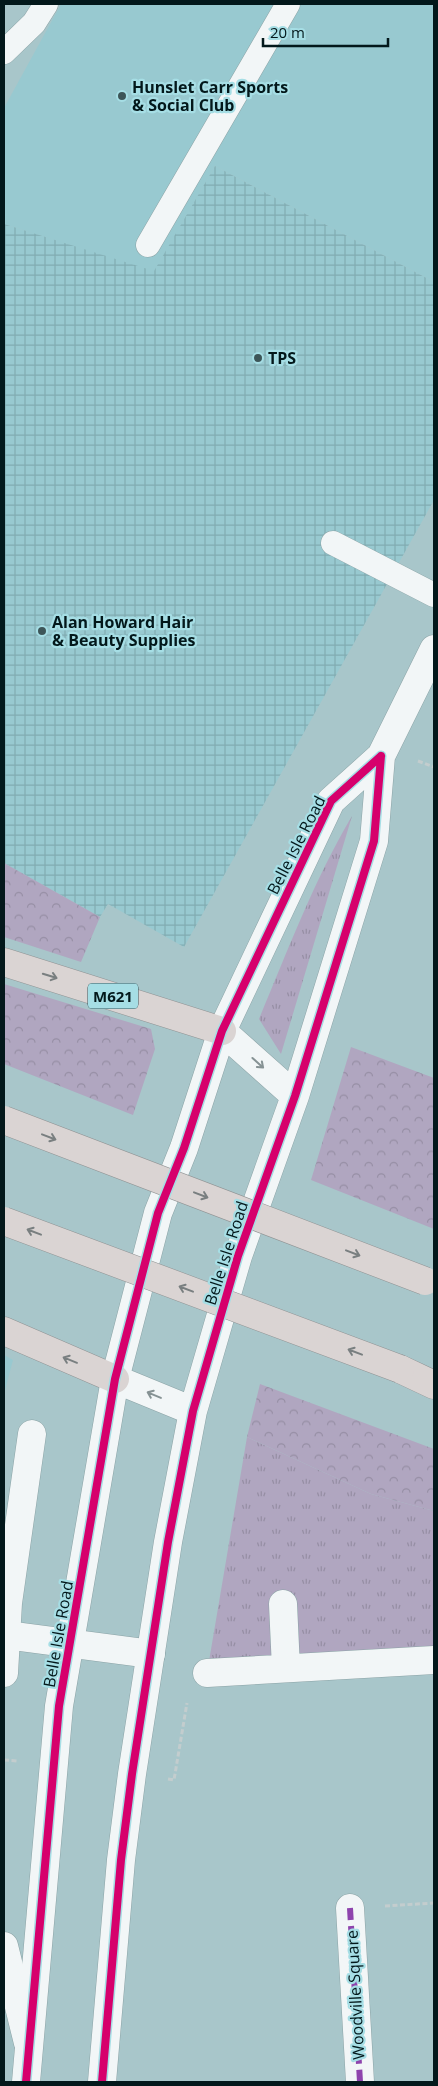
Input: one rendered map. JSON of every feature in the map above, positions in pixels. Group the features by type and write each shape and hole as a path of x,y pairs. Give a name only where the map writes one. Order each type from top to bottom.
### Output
{"highway":[{"name":"M621","path":"4,962 222,1031"},
{"path":"4,1120 430,1283"},
{"path":"4,1221 400,1369 434,1386"},
{"path":"4,1330 115,1379"}],"street":[{"name":"Belle Isle Road","path":"102,2082 122,1860 132,1774 168,1542 193,1411 238,1256 295,1096 374,841 381,756 434,649"},
{"name":"Belle Isle Road","path":"26,2082 59,1706 115,1379 158,1213 184,1148 222,1031 330,801 381,756"},
{"path":"222,1031 295,1096"},
{"path":"115,1379 193,1411"},
{"path":"4,1673 6,1603 32,1434"},
{"path":"283,1604 286,1668"},
{"name":"Belle Isle Road","path":"6,1635 151,1654"},
{"path":"207,1673 434,1660"},
{"name":"Woodville Square","path":"350,1908 360,2082"},
{"name":"Belle Isle Road","path":"4,1946 29,2045"}],"lane":[{"path":"4,52 34,23 46,4"},
{"path":"148,245 288,4"},
{"path":"333,543 434,595"}],"path":[{"path":"350,1908 434,1904"}],"shaded area":[{"path":"61,4 429,4 434,6 434,282 215,166 154,272 4,224 4,108"},
{"path":"215,166 434,282 434,500 184,947 108,904 100,917 4,863 4,224 154,271"},
{"path":"4,1355 13,1360 4,1394"}],"green space":[{"path":"352,816 281,1054 259,1019 314,890"},
{"path":"4,863 100,917 81,962 4,937"},
{"path":"4,984 151,1029 155,1049 133,1115 4,1064"},
{"path":"351,1047 434,1078 434,1229 311,1180"},
{"path":"260,1384 434,1449 434,1511 371,1494 247,1437"},
{"path":"247,1437 371,1494 434,1511 434,1660 207,1673"}],"marked path":[{"path":"350,1908 360,2082"}],"cycle path":[{"path":"26,2082 59,1706 115,1379 158,1213 184,1148 222,1031 331,801 381,756"},
{"path":"102,2082 121,1860 132,1774 168,1542 193,1411 238,1256 295,1096 374,841 381,756"}],"place":[{"name":"Hunslet Carr Sports & Social Club","path":"122,96"},
{"name":"TPS","path":"258,358"},
{"name":"Alan Howard Hair & Beauty Supplies","path":"42,631"}]}
